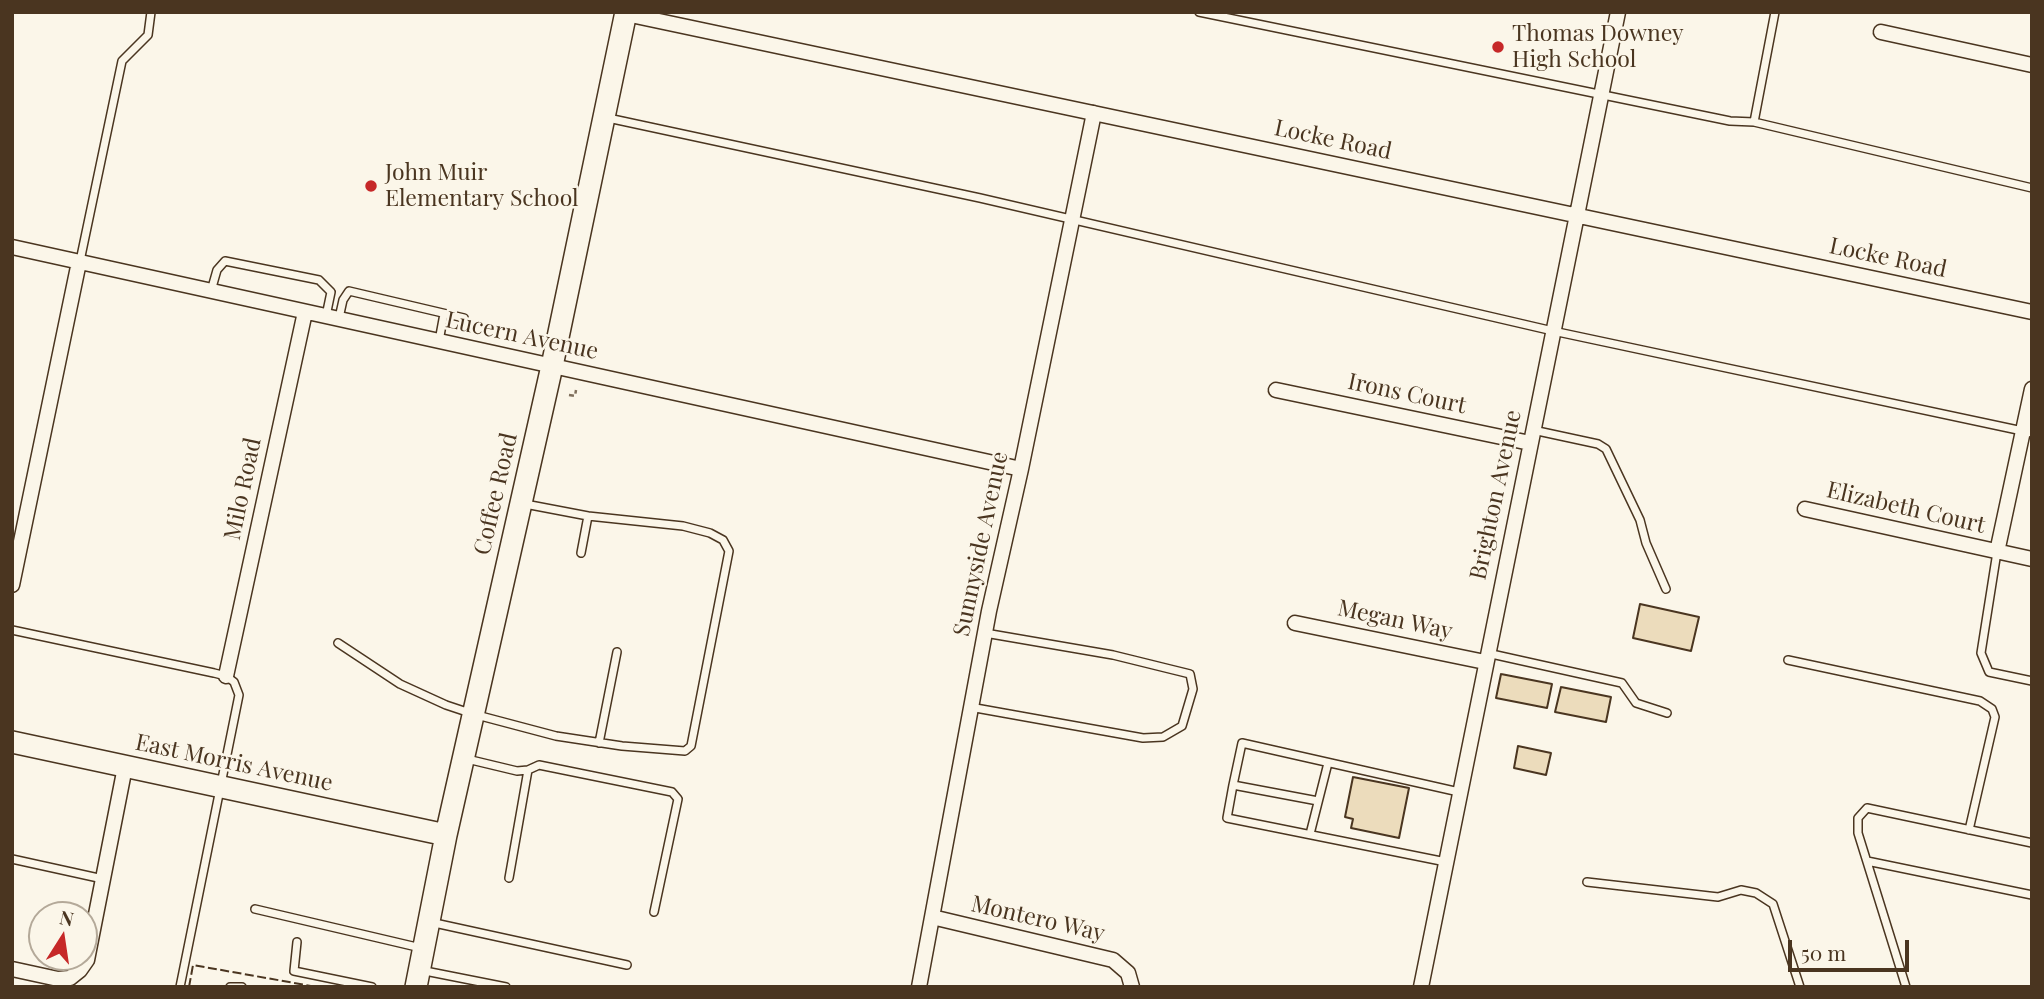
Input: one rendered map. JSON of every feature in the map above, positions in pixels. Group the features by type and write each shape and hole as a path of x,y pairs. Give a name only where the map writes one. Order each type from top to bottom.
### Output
{"main road":[{"name":"Coffee Road","path":"418,978 446,835 552,366 626,13"},
{"name":"East Morris Avenue","path":"12,742 446,835"}],"street":[{"name":"Brighton Avenue","path":"1421,987 1618,12"},
{"name":"Locke Road","path":"626,13 2032,312"},
{"path":"1881,32 2032,65"},
{"name":"Sunnyside Avenue","path":"919,987 970,707 1094,113"},
{"name":"Lucern Avenue","path":"12,247 1021,469"},
{"path":"12,585 18,527 79,262"},
{"name":"Milo Road","path":"226,676 305,312"},
{"path":"1997,552 2027,432 2032,389"},
{"name":"Irons Court","path":"1276,390 1531,436"},
{"name":"Elizabeth Court","path":"1805,509 2032,559"},
{"name":"Megan Way","path":"1295,623 1486,657"},
{"path":"12,970 58,979 70,978 87,960 125,767"},
{"name":"Montero Way","path":"932,917 1114,960 1130,980"}],"lane":[{"path":"79,262 122,61 148,35 151,12"},
{"path":"1199,12 1730,121 1754,122 2032,188"},
{"path":"1754,122 1775,12"},
{"path":"604,117 897,180 1553,331 2027,432"},
{"path":"211,291 217,270 225,261 319,280 331,292 332,318"},
{"path":"332,318 349,291 464,318"},
{"path":"439,341 444,314"},
{"path":"1531,436 1598,444 1606,449 1640,520 1646,543 1666,589"},
{"path":"338,643 400,684 473,714 556,736 685,751 691,746 729,551 723,540 710,533 683,526 588,516 521,503"},
{"path":"582,553 588,516"},
{"path":"1997,552 1981,653 1989,672 2032,681"},
{"path":"12,630 226,676 234,682 239,695 180,987"},
{"path":"970,707 1143,738 1163,737 1182,726 1193,690 1190,674 1113,655 985,633"},
{"path":"600,743 617,652"},
{"path":"1486,657 1622,683 1636,703 1667,713"},
{"path":"1788,660 1980,701 1992,709 1994,717 1969,830"},
{"path":"1446,862 1227,818 1233,785 1242,743 1459,792"},
{"path":"463,758 517,771 528,771 539,765 671,792 678,799 654,912"},
{"path":"1310,834 1328,763"},
{"path":"509,878 528,771"},
{"path":"1233,785 1318,801"},
{"path":"1906,987 1858,833 1858,818 1867,808 2032,843"},
{"path":"12,859 103,878"},
{"path":"1867,861 2032,895"},
{"path":"1587,882 1718,897 1741,890 1756,893 1773,904 1800,987"},
{"path":"255,909 424,948"},
{"path":"429,922 627,965"},
{"path":"297,942 294,971 372,987"},
{"path":"418,978 506,987"},
{"path":"230,987 242,987"}],"path":[{"path":"569,395 575,396 576,390"}],"building":[{"path":"1640,604 1699,617 1691,651 1633,638"},
{"path":"1501,674 1552,684 1547,708 1496,698"},
{"path":"1561,687 1611,697 1606,722 1555,712"},
{"path":"1518,746 1551,753 1546,775 1514,768"},
{"path":"1353,777 1409,788 1399,838 1351,828 1353,819 1345,817"}],"fence":[{"path":"189,987 193,965 317,987"}],"place":[{"name":"Thomas Downey High School","path":"1498,47"},
{"name":"John Muir Elementary School","path":"371,186"}]}
